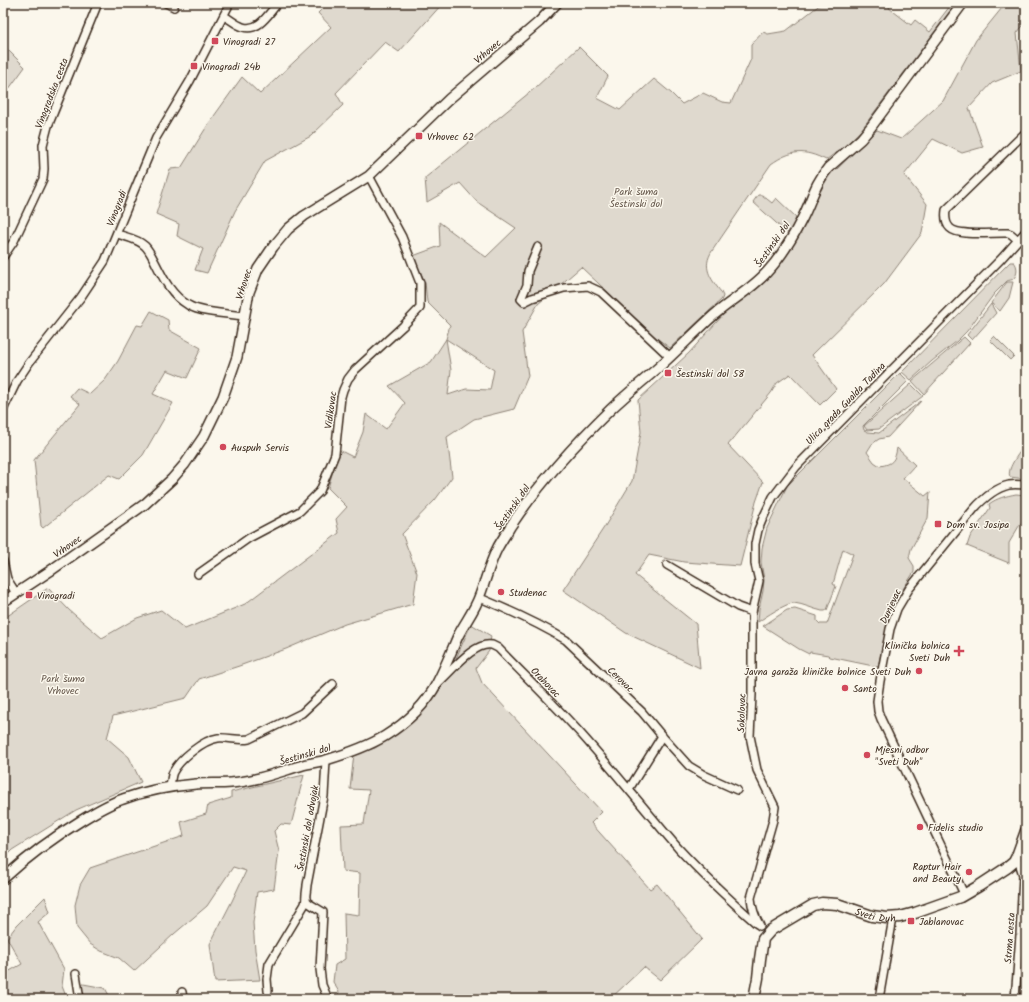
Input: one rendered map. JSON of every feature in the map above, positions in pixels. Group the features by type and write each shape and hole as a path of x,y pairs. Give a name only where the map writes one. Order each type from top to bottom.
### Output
{"main road":[{"name":"Sveti Duh","path":"768,933 813,905 837,904 872,916 893,918 915,913 964,894 1014,862 1018,856 1026,831"},
{"path":"754,999 762,943 764,937 768,933"}],"street":[{"name":"Vinogradska cesta","path":"3,257 14,241 43,179 43,145 48,126 98,3"},
{"path":"166,3 174,7"},
{"name":"Vinogradi","path":"3,410 29,363 81,297 105,261 156,138 190,81 230,3"},
{"path":"224,16 242,27 255,27 278,3"},
{"name":"Vrhovec","path":"3,602 50,571 139,508 158,493 185,464 204,436 223,397 237,357 249,292 258,269 288,229 304,216 369,176 449,99 539,22 557,3"},
{"name":"Šestinski dol","path":"3,879 36,851 65,830 90,815 124,799 170,787 196,784 227,784 251,781 303,765 326,760 360,748 384,737 409,719 417,711 436,685 459,634 480,598 487,573 497,548 536,490 586,433 613,407 670,357 717,312 757,282 771,267 793,236 818,182 825,172 861,139 871,127 963,3"},
{"path":"1018,240 1008,233 960,232 951,229 945,218 946,210 1026,132"},
{"name":"Vidikovac","path":"198,574 249,538 300,511 320,491 335,454 341,397 346,382 355,370 403,326 420,308 420,283 402,237 369,176"},
{"name":"Ulica grada Gualda Tadina","path":"752,612 759,581 755,564 758,530 773,497 796,467 1026,231"},
{"path":"117,234 140,242 145,246 167,284 180,300 189,306 222,314 245,316"},
{"path":"538,248 528,271 527,285 521,300 524,302 564,288 588,286 601,292 670,357"},
{"name":"Dunjevac","path":"964,894 887,733 878,711 877,701 880,681 890,629 897,609 909,589 969,514 982,501 992,493 1009,485 1026,485"},
{"path":"3,562 7,579 16,593"},
{"path":"667,565 738,607 752,612"},
{"name":"Cerovac","path":"480,598 529,620 566,640 642,712 690,766 704,775 736,790"},
{"name":"Sokolovac","path":"752,612 752,695 750,736 757,770 775,807 773,820 752,898 754,913 760,926"},
{"name":"Orahovac","path":"436,685 465,657 481,646 491,645 498,648 583,736 679,849 719,890 768,933"},
{"path":"170,787 172,774 175,768 192,750 216,738 249,739 302,713 333,684"},
{"path":"629,789 662,736"},
{"name":"Šestinski dol odvojak","path":"268,991 267,979 269,964 305,904 307,885 324,796 326,760"},
{"name":"Strma cesta","path":"1015,999 1023,875 1018,856"},
{"path":"306,899 308,903 319,908 323,912 320,969 322,985 328,999"},
{"path":"879,999 893,918"},
{"path":"76,974 80,999"}],"green space":[{"path":"328,3 443,3 399,52 385,42 336,93 343,105 311,136 265,161 235,211 207,273 195,270 203,249 177,236 179,224 156,214 170,169 181,168 209,123 242,77 260,94 331,27 318,13"},
{"path":"822,3 892,3 889,8 911,25 915,20 930,32 950,6 947,3 956,3 861,130 846,145 826,160 811,154 798,153 785,156 771,164 709,257 709,272 723,296 722,299 670,348 654,336 581,267 538,304 522,332 528,376 514,409 474,419 447,437 452,477 435,500 402,534 417,573 413,604 345,624 286,649 199,679 186,698 113,716 107,738 129,757 141,782 76,810 12,850 3,859 3,619 48,588 69,610 102,638 137,618 161,610 185,629 245,604 339,533 336,519 347,507 328,488 339,450 353,457 363,432 366,414 386,429 405,403 389,386 431,362 446,339 450,325 427,302 425,282 413,256 440,246 439,222 486,257 516,228 477,202 460,183 427,202 425,178 535,88 579,47 608,76 597,98 620,110 654,79 682,104 703,93 722,102 731,103 751,59 751,45 763,32 768,34 786,31","holes":["446,339 494,370 490,390 466,389 448,395 451,370"]},
{"path":"1006,3 1026,3 1026,22 1017,33 1021,71 992,83 969,108 983,147 962,153 933,139 904,175 927,204 922,233 884,284 812,355 836,389 820,405 790,374 777,383 771,393 728,445 763,482 756,502 740,566 684,562 649,555 635,575 696,624 700,668 626,633 563,590 605,526 632,481 641,432 638,400 689,353 732,305 753,290 822,184 835,169 837,169 877,130 901,139 943,101 976,40"},
{"path":"3,45 25,67 3,97"},
{"path":"758,195 762,195 772,203 776,198 798,219 791,233 786,232 753,202"},
{"path":"1010,262 1014,262 1016,266 1017,273 1015,277 1007,281 994,294 967,331 911,380 902,372"},
{"path":"1007,282 1013,282 1009,298 1000,311 991,303"},
{"path":"991,304 996,313 972,340 967,335"},
{"path":"151,311 168,320 169,330 201,348 187,378 167,370 153,394 173,403 143,455 119,479 109,475 43,528 41,526 34,460 80,404 70,396 77,388 90,394 105,380 118,361 137,325 142,326"},
{"path":"994,336 1014,356 1010,360 990,340"},
{"path":"964,337 970,343 924,394 912,381"},
{"path":"900,373 908,381 863,426 864,430 868,432 879,433 921,401 888,437 879,439 872,444 867,452 874,462 880,466 893,461 897,448 915,465 903,478 925,496 930,492 928,518 911,549 909,558 914,566 914,572 896,600 889,615 878,667 830,657 828,655 810,652 809,654 763,626 787,610 795,609 817,616 817,621 820,624 827,624 853,554 843,549 833,584 836,586 827,610 822,611 794,603 786,605 758,622 764,580 761,562 762,548 767,528 787,486"},
{"path":"911,384 923,396 879,429 867,430 864,426"},
{"path":"1026,443 1026,479 1010,477 1009,473 1012,464"},
{"path":"1016,494 1026,495 1026,512 1009,543 1009,563 967,546 970,537 990,508 989,504 1005,496"},
{"path":"471,624 491,636 489,651 476,668 482,683 602,812 591,823 650,889 657,884 702,939 660,980 644,967 610,999 337,999 339,992 333,982 335,965 345,959 344,913 359,915 360,873 343,871 341,825 364,824 369,790 350,789 354,754 375,748 410,724 439,691 454,663"},
{"path":"304,775 291,825 281,824 274,831 279,851 274,889 257,892 253,923 255,950 260,980 215,982 210,944 246,871 233,867 207,906 134,971 119,958 101,951 90,944 77,928 75,905 80,885 90,868 184,836 181,822 206,814 208,805 231,798 231,792"},
{"path":"45,897 50,912 38,922 64,969 62,986 67,999 9,999 3,982 3,967 6,973 22,964 7,938 17,925"},
{"path":"78,983 105,988 111,999 75,999"}],"place":[{"name":"Vinogradi 27","path":"215,41"},
{"name":"Vinogradi 24b","path":"194,66"},
{"name":"Vrhovec 62","path":"419,136"},
{"name":"Šestinski dol 58","path":"668,373"},
{"name":"Auspuh Servis","path":"223,447"},
{"name":"Dom sv. Josipa","path":"938,524"},
{"name":"Studenac","path":"501,592"},
{"name":"Vinogradi","path":"29,595"},
{"name":"Klinička bolnica Sveti Duh","path":"959,651"},
{"name":"Javna garaža kliničke bolnice Sveti Duh","path":"919,671"},
{"name":"Santo","path":"845,688"},
{"name":"Mjesni odbor \"Sveti Duh\"","path":"867,755"},
{"name":"Fidelis studio","path":"920,827"},
{"name":"Raptur Hair and Beauty","path":"969,872"},
{"name":"Jablanovac","path":"911,921"}],"park label":[{"name":"Park šuma Šestinski dol","path":"636,196"},
{"name":"Park šuma Vrhovec","path":"63,684"}]}
